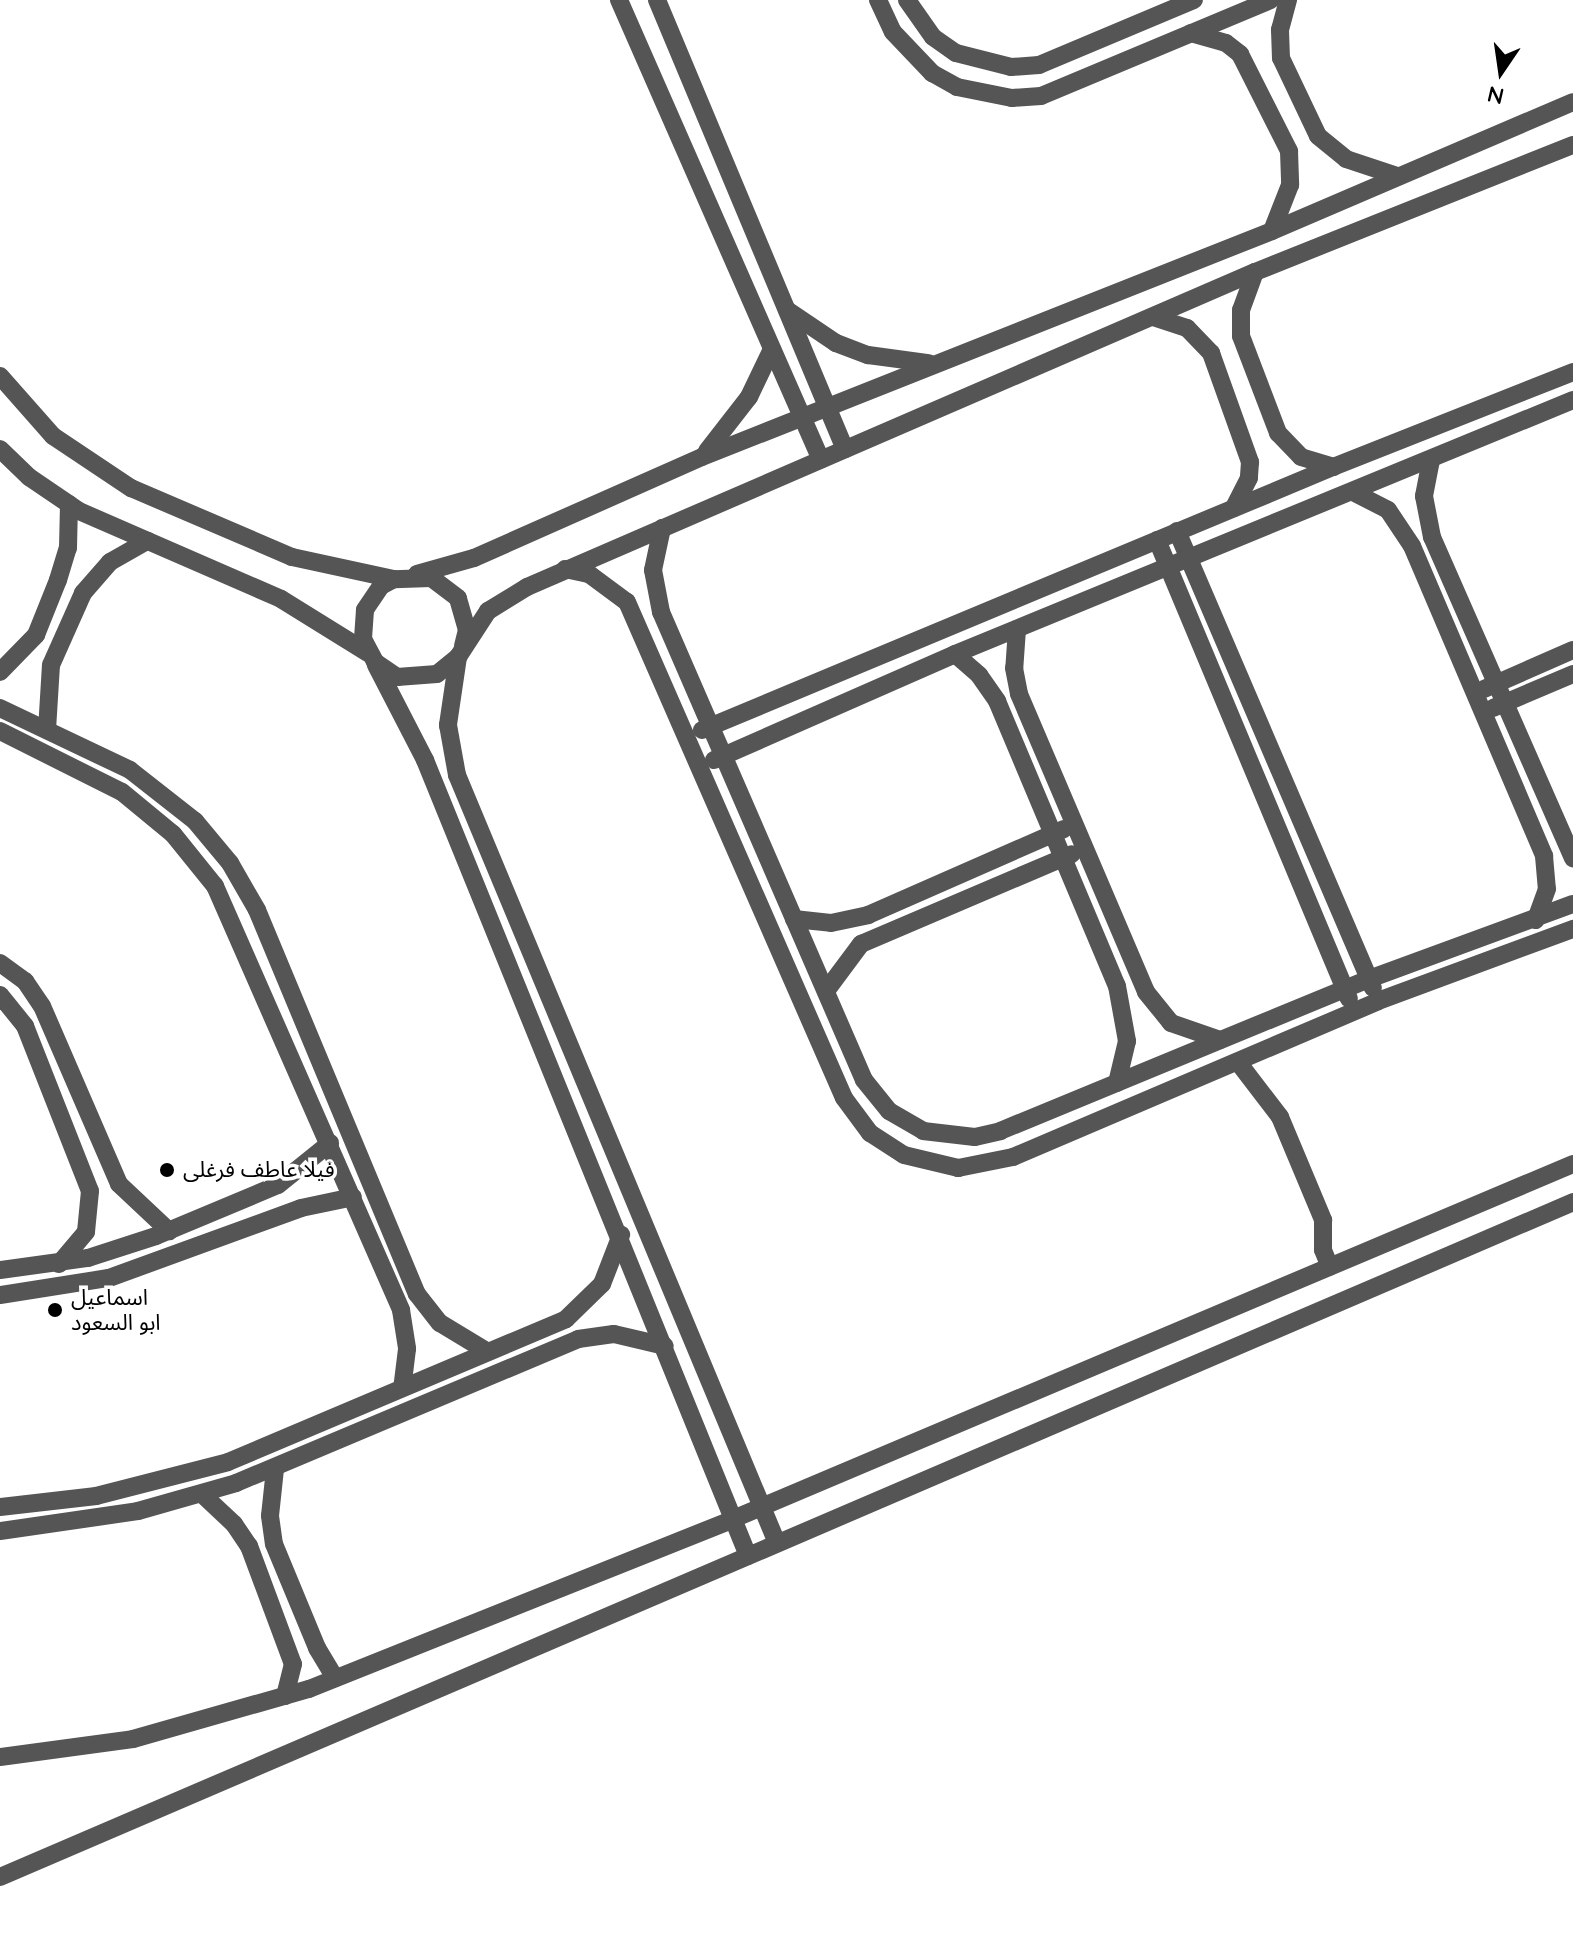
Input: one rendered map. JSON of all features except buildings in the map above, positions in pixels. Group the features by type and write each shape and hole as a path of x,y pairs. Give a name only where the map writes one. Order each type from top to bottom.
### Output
{"street":[{"path":"619,0 821,460"},
{"path":"657,0 845,449"},
{"path":"878,0 910,54 957,87 984,95 1041,96 1271,0"},
{"path":"907,0 933,37 956,53 1011,67 1039,65 1184,1"},
{"path":"1288,0 1280,30 1281,58 1318,136 1354,163 1397,176"},
{"path":"1191,33 1226,43 1240,54 1289,151 1287,201 1272,231"},
{"path":"748,1556 621,1235 425,760 363,639 365,610 381,586 394,579 474,558 702,457 1272,231 1573,102"},
{"path":"0,449 69,504 281,599 372,657 397,677 424,679 460,651 488,611 506,597 565,569 1255,272 1573,145"},
{"path":"1255,272 1241,310 1241,336 1278,433 1301,457 1333,467"},
{"path":"783,307 836,343 901,361 935,363"},
{"path":"1153,317 1187,328 1211,353 1250,462 1247,486 1234,508"},
{"path":"702,457 735,418 772,349"},
{"path":"688,736 1177,531 1573,372"},
{"path":"0,376 53,436 131,488 292,557 394,579"},
{"path":"701,766 955,654 1573,400"},
{"path":"1431,460 1424,496 1432,537 1573,858"},
{"path":"1353,492 1388,510 1402,524 1475,693 1544,856 1547,889 1536,920"},
{"path":"0,672 28,648 53,593 68,548 69,504"},
{"path":"662,528 654,591 794,919 864,1080 889,1111 923,1131 975,1137 1110,1086 1345,988 1573,904"},
{"path":"1177,531 1378,1001"},
{"path":"1157,540 1355,1011"},
{"path":"47,730 51,665 83,593 110,562 147,541"},
{"path":"565,569 589,574 627,602 844,1098 870,1133 904,1155 958,1168 1013,1157 1378,1001 1573,929"},
{"path":"414,575 438,582 458,598 467,630 460,651 448,725 457,775 777,1543"},
{"path":"1017,629 1014,655 1019,694 1151,1000 1171,1023 1220,1040"},
{"path":"1475,693 1573,650"},
{"path":"955,654 979,675 997,701 1123,1004 1126,1060 1110,1086 1113,1114"},
{"path":"1483,713 1573,674"},
{"path":"0,708 153,785 195,821 230,863 257,910 417,1294 447,1329 488,1352"},
{"path":"0,731 122,792 195,859 231,915 401,1310 407,1349 402,1388"},
{"path":"794,919 831,923 868,915 1074,825"},
{"path":"826,991 861,944 1084,849"},
{"path":"0,963 25,981 42,1006 119,1184 169,1231"},
{"path":"0,995 25,1026 90,1191 86,1232 59,1264"},
{"path":"1238,1062 1280,1117 1323,1220 1323,1250 1330,1267"},
{"path":"870,1133 889,1111"},
{"path":"0,1270 59,1264 169,1231 278,1185 330,1143"},
{"path":"0,1757 133,1739 285,1696 335,1678 733,1519 1573,1164"},
{"path":"0,1295 109,1278 301,1208 353,1197"},
{"path":"0,1877 1573,1202"},
{"path":"0,1507 96,1496 185,1475 488,1352 580,1309 602,1284 621,1235"},
{"path":"0,1531 73,1524 202,1494 275,1469 561,1344 614,1334 665,1346"},
{"path":"275,1469 270,1516 274,1544 317,1648 335,1678"},
{"path":"202,1494 234,1524 249,1546 293,1664 285,1696"}],"place":[{"name":"فيلا عاطف فرغلى","path":"167,1170"},
{"name":"اسماعيل ابو السعود","path":"55,1310"}]}
